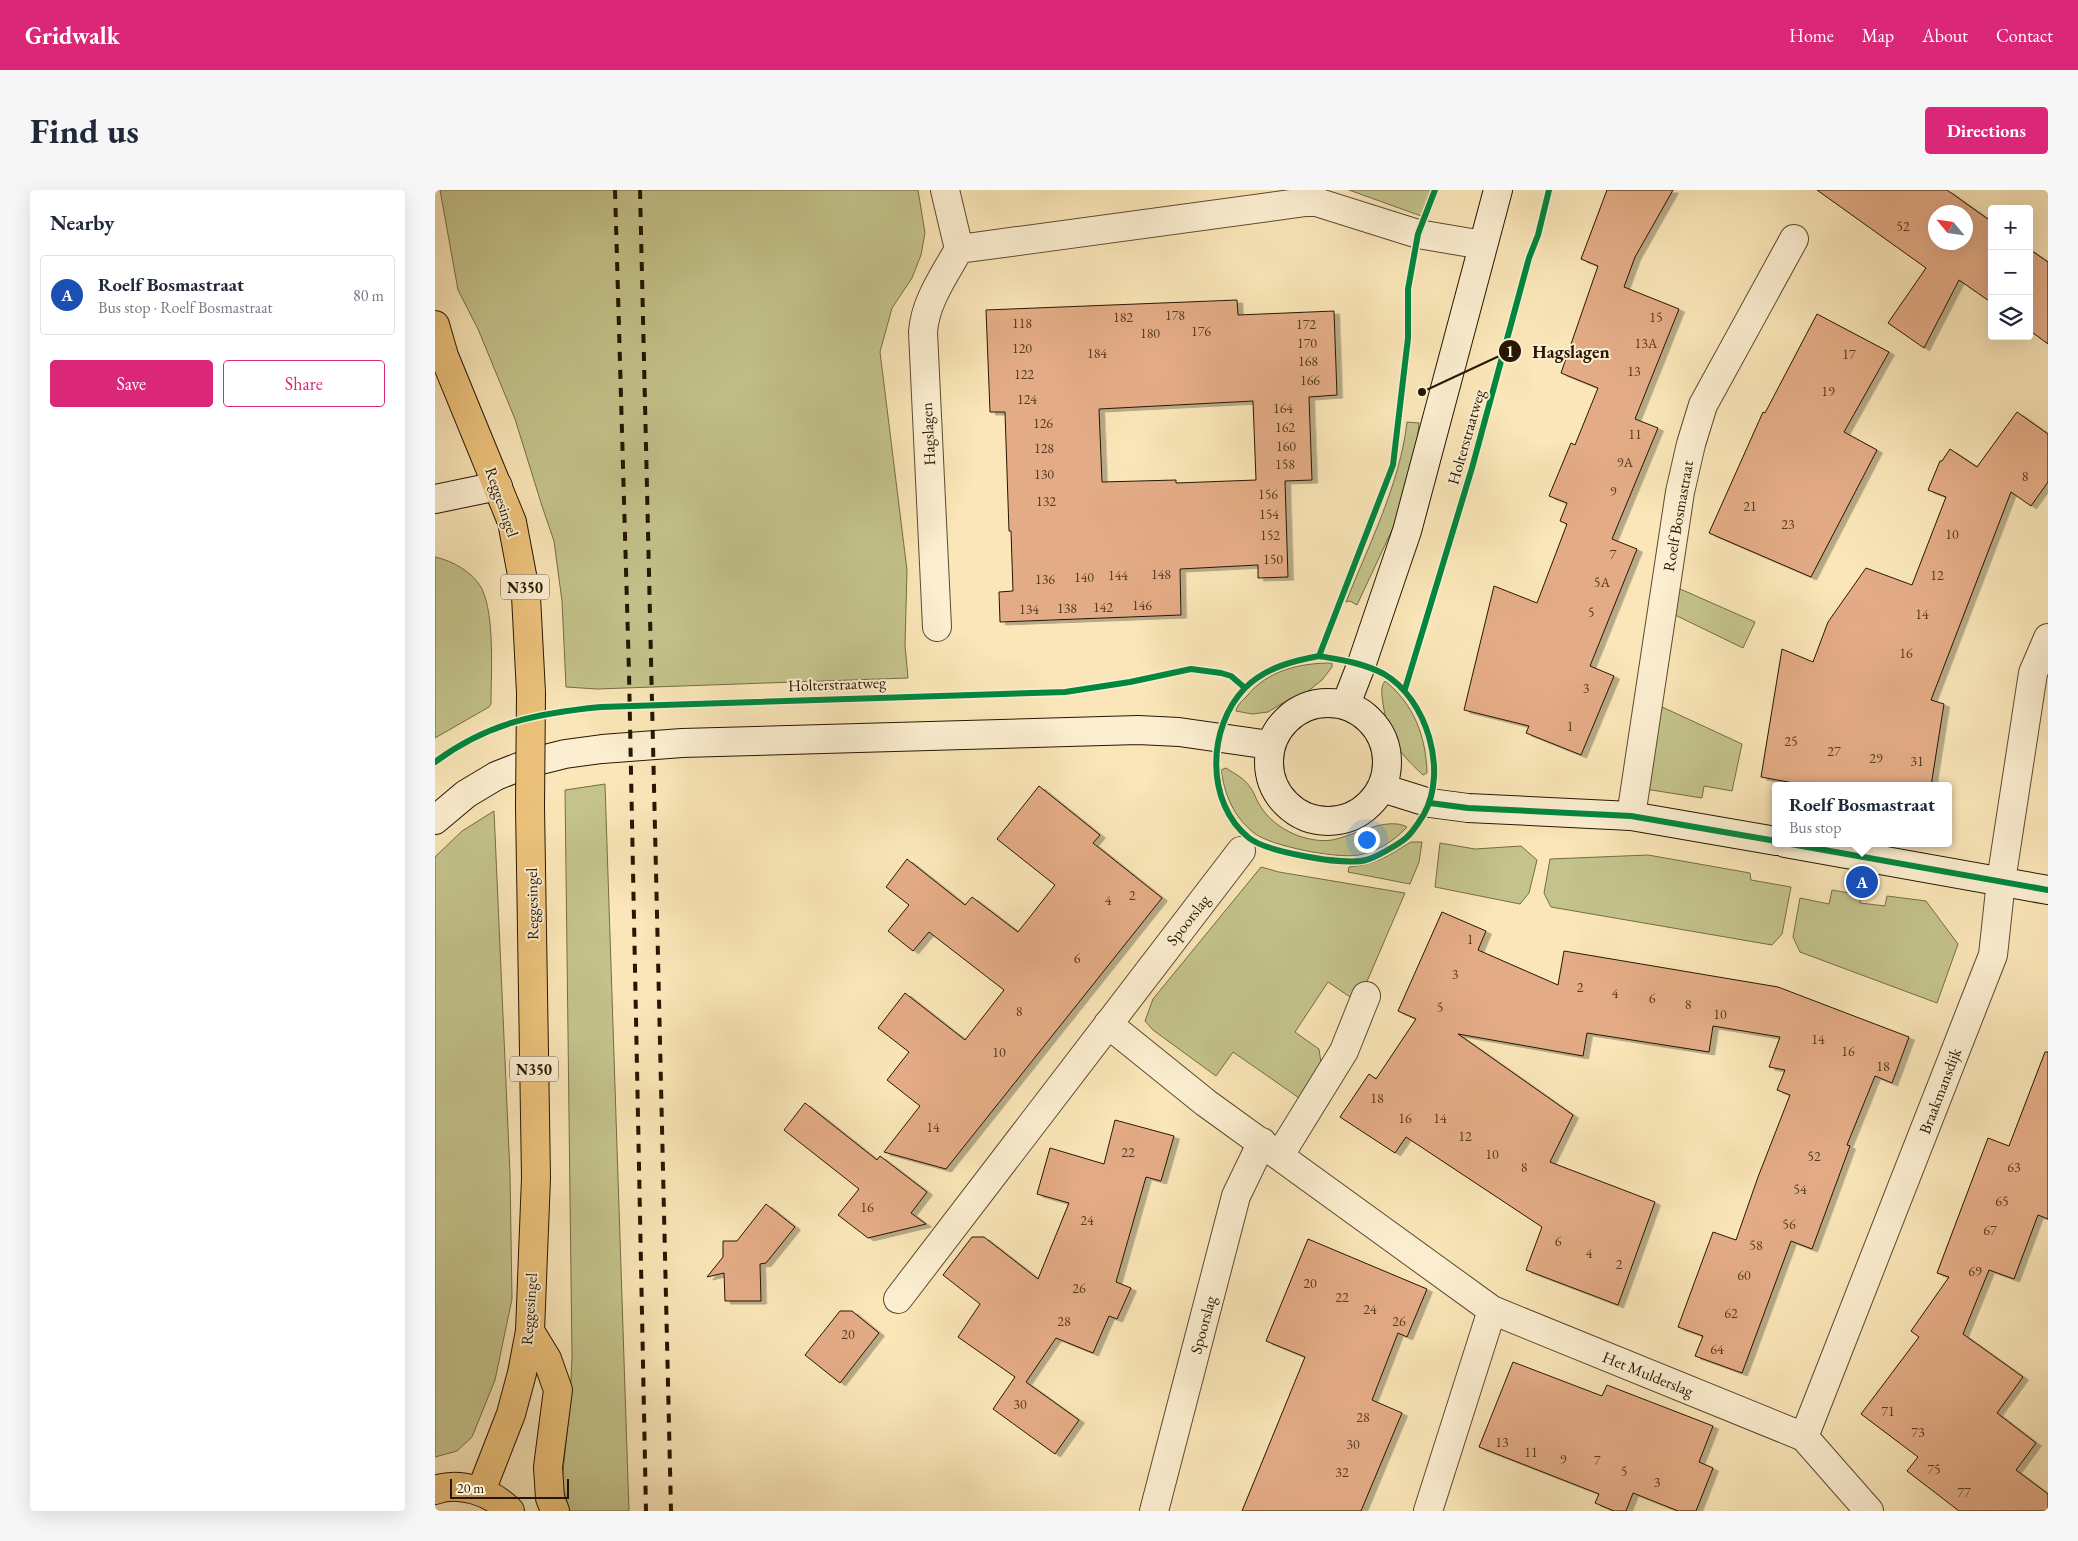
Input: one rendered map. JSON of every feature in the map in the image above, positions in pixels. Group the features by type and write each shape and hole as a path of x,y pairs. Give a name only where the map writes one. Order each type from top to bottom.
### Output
{"main road":[{"name":"Reggesingel","path":"435,324 444,356 512,522 526,596 531,692 530,806 536,1178 530,1331 522,1373 511,1414 481,1492"},
{"path":"530,1331 547,1359 558,1390 547,1467 550,1498 555,1511"},
{"path":"435,1490 460,1487 481,1492 503,1503 510,1511"}],"street":[{"path":"945,190 959,250 1309,196 1418,234 1483,245"},
{"name":"Holterstraatweg","path":"1346,704 1407,531 1498,190"},
{"name":"Roelf Bosmastraat","path":"1631,816 1680,492 1691,444 1703,405 1795,239"},
{"name":"Hagslagen","path":"937,627 923,332 924,317 935,291 959,250"},
{"path":"435,499 498,486"},
{"name":"Braakmansdijk","path":"1805,1437 1993,955 2001,881 2033,673 2048,638"},
{"path":"1315,704 1346,704 1365,715 1377,729 1385,746 1387,764 1382,788 1374,800 1359,813 1340,820 1320,821 1301,816 1285,804 1274,788 1269,769 1270,745 1286,720 1299,710 1315,704"},
{"path":"435,820 466,794 496,776 529,763 565,754 602,749 682,743 1138,730 1179,732 1270,745"},
{"path":"1382,788 1430,803 1468,808 1631,816 1772,841"},
{"path":"1808,847 2048,890"},
{"name":"Spoorslag","path":"898,1299 1241,851"},
{"name":"Spoorslag","path":"1154,1511 1236,1196 1344,1051 1366,996"},
{"path":"1108,1024 1206,1103 1271,1149"},
{"name":"Het Mulderslag","path":"1271,1149 1493,1310 1805,1437"},
{"path":"1428,1511 1493,1310"},
{"path":"1805,1437 1869,1511"}],"shaded area":[{"path":"440,190 918,190 925,233 921,255 912,278 892,308 880,352 907,570 905,645 908,678 597,689 566,687 562,601 554,541 515,419 478,329 458,290"},
{"path":"1349,190 1432,190 1424,217"},
{"path":"1407,422 1419,423 1416,452 1399,515 1357,605 1350,601 1346,602 1391,491 1398,468"},
{"path":"435,557 449,561 468,572 482,589 489,614 492,661 491,704 489,707 435,738"},
{"path":"1678,588 1755,622 1743,648 1675,615"},
{"path":"1332,663 1332,667 1322,680 1307,692 1291,698 1268,712 1252,714 1236,711 1240,703 1255,687 1275,674 1308,664"},
{"path":"1385,681 1404,700 1417,722 1426,760 1427,773 1423,775 1407,759 1391,736 1382,698 1383,683"},
{"path":"1660,706 1742,744 1732,791 1704,786 1702,798 1645,789"},
{"path":"1226,768 1248,784 1262,809 1274,822 1289,832 1303,837 1328,841 1380,825 1399,824 1407,827 1385,845 1358,855 1335,855 1289,847 1262,838 1241,820 1231,804 1223,779 1221,770"},
{"path":"605,784 629,1511 569,1511 562,1483 570,1402 572,1357 565,790"},
{"path":"494,811 510,1174 512,1299 495,1380 472,1437 457,1451 435,1457 435,857 462,831"},
{"path":"1411,842 1422,842 1419,862 1410,884 1348,872 1349,867 1368,864 1389,855"},
{"path":"1440,843 1475,849 1521,846 1537,860 1529,893 1520,904 1435,887"},
{"path":"1648,855 1750,873 1751,880 1791,887 1782,934 1772,945 1551,907 1544,893 1550,859"},
{"path":"1261,867 1279,872 1405,893 1365,986 1353,999 1328,982 1295,1032 1319,1049 1322,1070 1302,1100 1233,1052 1216,1076 1153,1030 1145,1021 1153,999"},
{"path":"1832,890 1861,895 1860,903 1885,906 1887,896 1926,901 1958,944 1937,1003 1800,952 1793,937 1800,898 1829,904"}],"building":[{"path":"1607,190 1673,190 1635,257 1624,287 1679,309 1635,419 1658,428 1612,539 1637,549 1590,666 1614,676 1581,755 1526,733 1529,726 1464,710 1494,586 1537,603 1567,524 1560,521 1567,503 1549,496 1571,443 1575,445 1598,388 1561,373 1598,266 1581,259"},
{"path":"1817,190 1947,190 1968,205 1928,205 1928,250 1973,250 1973,208 1988,219 1988,300 1959,280 1924,348 1888,323 1926,268"},
{"path":"2033,252 2048,262 2048,344 2033,333"},
{"path":"1237,300 1238,315 1334,311 1337,395 1309,397 1312,480 1285,481 1288,577 1258,578 1258,565 1180,569 1181,615 1000,622 999,592 1013,591 1011,531 1009,531 1005,412 990,412 986,310","holes":["1253,401 1256,480 1176,483 1176,480 1102,482 1099,409"]},
{"path":"1817,314 1889,352 1844,432 1877,450 1811,577 1709,533 1763,412 1765,413"},
{"path":"2017,412 2048,434 2048,482 2031,506 2011,492 1931,700 1944,704 1932,782 1788,782 1761,777 1782,649 1813,662 1828,622 1866,568 1912,585 1946,497 1928,490 1940,461 1942,461 1950,449 1977,467"},
{"path":"1039,786 1100,835 1093,843 1162,898 946,1169 884,1152 920,1106 887,1080 909,1052 878,1028 905,993 965,1040 1004,990 929,932 913,951 888,931 909,905 886,887 907,859 965,905 972,897 1018,932 1055,885 997,839"},
{"path":"1442,912 1486,931 1478,950 1558,985 1564,951 1778,987 1909,1037 1892,1083 1875,1076 1847,1145 1850,1146 1812,1249 1791,1241 1742,1373 1695,1356 1703,1336 1678,1327 1713,1232 1736,1240 1790,1095 1777,1090 1785,1070 1769,1067 1780,1037 1713,1026 1709,1052 1587,1033 1583,1056 1458,1034 1573,1115 1550,1162 1655,1202 1618,1305 1526,1270 1542,1227 1406,1137 1395,1153 1340,1117 1369,1074 1376,1079 1416,1019 1398,1011"},
{"path":"2045,1052 2048,1052 2048,1219 2038,1215 2014,1279 1989,1270 1963,1334 2023,1377 1997,1413 2036,1443 2016,1470 2048,1494 2048,1511 1959,1511 1907,1471 1918,1457 1861,1414 1919,1337 1911,1331 1949,1277 1937,1273 1988,1138 2009,1146"},
{"path":"805,1103 877,1160 880,1156 927,1192 911,1213 926,1224 868,1238 838,1215 859,1189 784,1130"},
{"path":"1115,1120 1174,1136 1161,1181 1146,1177 1116,1282 1131,1288 1117,1319 1109,1316 1093,1353 1056,1338 1026,1382 1079,1420 1055,1454 993,1409 1015,1377 958,1337 980,1304 943,1275 972,1237 984,1237 1038,1279 1069,1203 1037,1194 1050,1148 1104,1164"},
{"path":"766,1204 795,1227 766,1263 760,1264 761,1301 725,1301 724,1273 707,1277 723,1257 723,1241 737,1241"},
{"path":"1308,1239 1427,1289 1407,1337 1398,1333 1372,1400 1402,1413 1361,1511 1242,1511 1305,1357 1266,1341"},
{"path":"840,1311 852,1311 879,1333 840,1383 805,1355"},
{"path":"1513,1362 1602,1396 1607,1385 1713,1426 1699,1462 1713,1468 1696,1511 1678,1511 1633,1493 1626,1511 1614,1511 1595,1503 1599,1494 1479,1447"}],"railway":[{"path":"615,190 629,673 646,1511"},
{"path":"640,190 671,1511"}],"cycle path":[{"path":"1319,656 1393,465 1408,338 1408,289 1418,234 1435,190"},
{"path":"1405,689 1472,468 1549,190"},
{"path":"1319,656 1376,670 1399,685 1412,700 1422,718 1429,737 1433,757 1434,778 1431,797 1424,814 1406,838 1375,857 1366,860 1341,861 1324,859 1288,853 1258,843 1249,838 1235,823 1224,805 1218,785 1216,764 1218,743 1223,723 1232,704 1245,688 1270,670 1299,660 1319,656"},
{"path":"435,762 454,749 494,729 514,722 578,709 1065,692 1130,682 1191,669 1231,676 1245,688"},
{"path":"1430,803 1468,808 1631,816 1772,840"},
{"path":"1807,847 2048,890"}],"place":[{"name":"Hagslagen","path":"1422,392"},
{"name":"Roelf Bosmastraat","path":"1862,882"}]}
